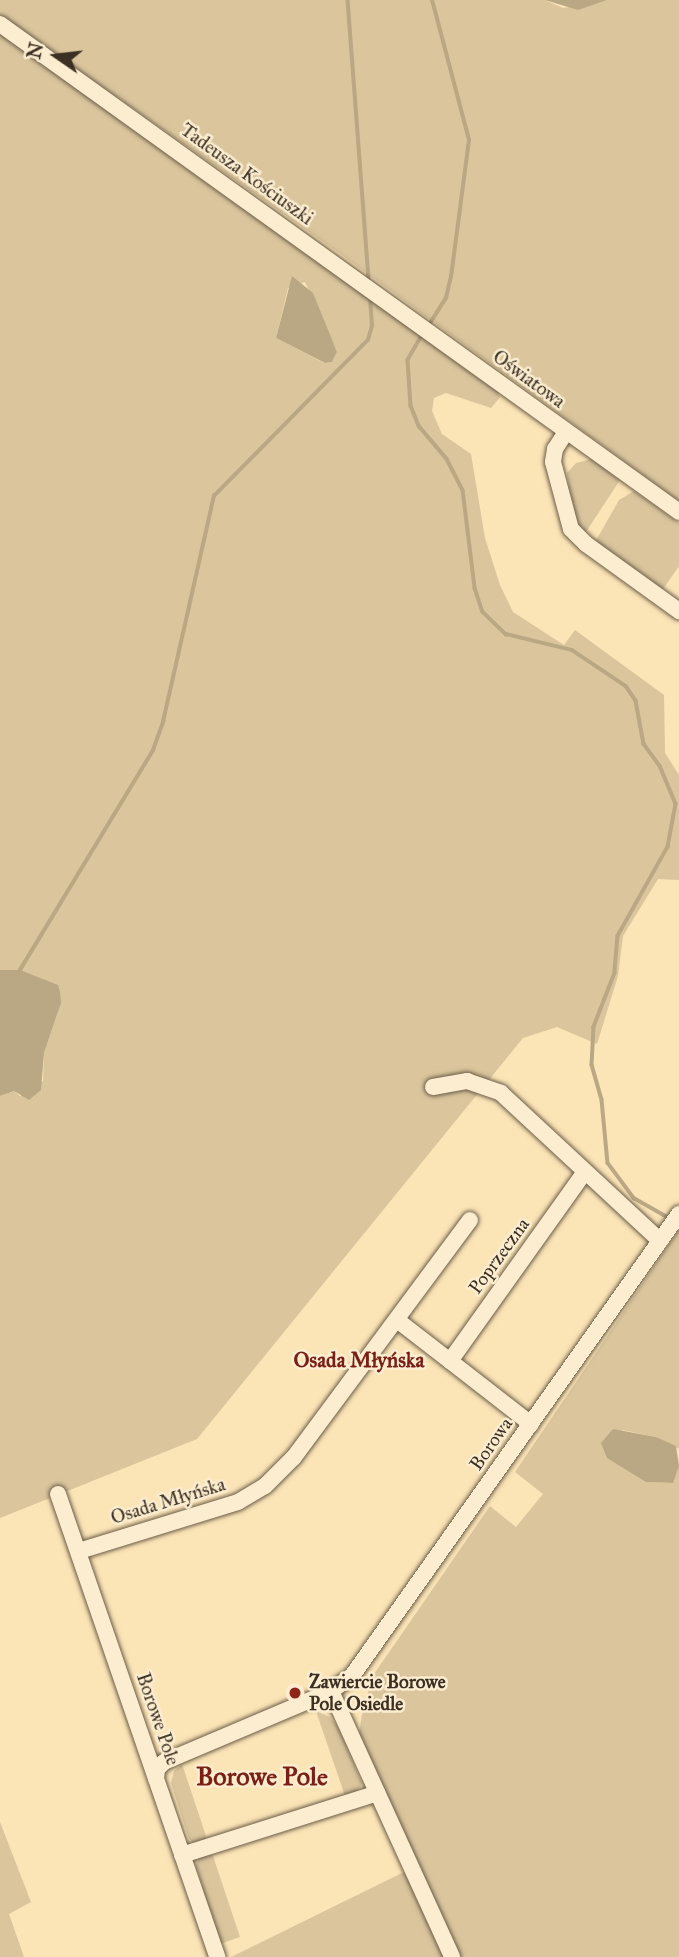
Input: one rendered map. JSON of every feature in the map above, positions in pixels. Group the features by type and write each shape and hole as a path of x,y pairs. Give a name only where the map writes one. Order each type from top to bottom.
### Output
{"street":[{"name":"Tadeusza Kościuszki","path":"0,24 468,359"},
{"name":"Oświatowa","path":"468,359 679,512"},
{"name":"Oświatowa","path":"566,432 555,449 553,462 571,529 586,544 679,611"},
{"path":"433,1087 467,1081 501,1093 584,1173 671,1225"},
{"name":"Poprzeczna","path":"450,1361 584,1173"},
{"name":"Osada Młyńska","path":"79,1551 238,1502 265,1486 294,1457 470,1220"},
{"name":"Borowa","path":"156,1779 157,1769 164,1762 331,1691 346,1682 367,1657 671,1225"},
{"path":"397,1320 531,1424"},
{"name":"Borowe Pole","path":"58,1494 217,1957"},
{"path":"331,1691 452,1957"},
{"path":"183,1855 377,1793"}],"shaded area":[{"path":"0,0 545,0 563,8 607,0 679,0 679,501 339,253 0,15"},
{"path":"545,0 607,0 578,10"},
{"path":"0,33 497,390 500,397 491,408 446,393 434,398 432,411 442,434 471,454 485,538 500,585 513,612 564,645 575,630 664,695 665,753 679,775 679,880 658,879 623,936 618,976 597,1044 557,1027 523,1038 197,1439 0,1518 0,1096 14,1091 20,1096 43,1081 44,1053 58,1012 49,982 0,970","holes":["305,282 337,352 332,362 324,363 276,338 288,288"]},
{"path":"292,276 313,293 337,352 332,362 325,363 276,338"},
{"path":"592,459 620,480 586,532 574,522 567,473 576,463"},
{"path":"634,491 679,523 679,566 661,592 594,544 619,500"},
{"path":"0,970 20,970 58,985 60,992 61,1003 44,1053 41,1090 29,1100 14,1091 0,1096"},
{"path":"679,1230 679,1449 656,1437 622,1430 630,1470 646,1482 672,1483 679,1466 679,1957 456,1957 359,1734 363,1708 374,1674 490,1506 516,1527 543,1494 515,1472"},
{"path":"613,1429 656,1437 676,1446 679,1466 673,1483 646,1482 607,1458 601,1443"},
{"path":"316,1711 330,1717 339,1729 362,1784 355,1793 345,1796"},
{"path":"182,1764 208,1842 196,1845 189,1839 171,1783 174,1771"},
{"path":"0,1822 31,1902 9,1914 24,1957 0,1957"},
{"path":"211,1850 240,1937 220,1944 196,1866 199,1856"},
{"path":"404,1872 432,1924 443,1957 231,1957"}],"waterway":[{"path":"348,0 369,281"},
{"path":"429,325 446,298 451,277 469,140 432,0"},
{"path":"20,970 153,750 163,722 214,496 368,340 372,326 370,295"},
{"path":"423,334 408,360 411,406 419,426 447,459 463,490 475,588 483,612 506,634 572,650 626,686 636,701 644,744 660,766 676,804 668,847 618,936 615,973 594,1027 592,1065 602,1100 608,1163 634,1198 669,1218"}],"place":[{"name":"Zawiercie Borowe Pole Osiedle","path":"295,1693"}],"district":[{"name":"Osada Młyńska","path":"359,1360"},
{"name":"Borowe Pole","path":"262,1777"}]}
